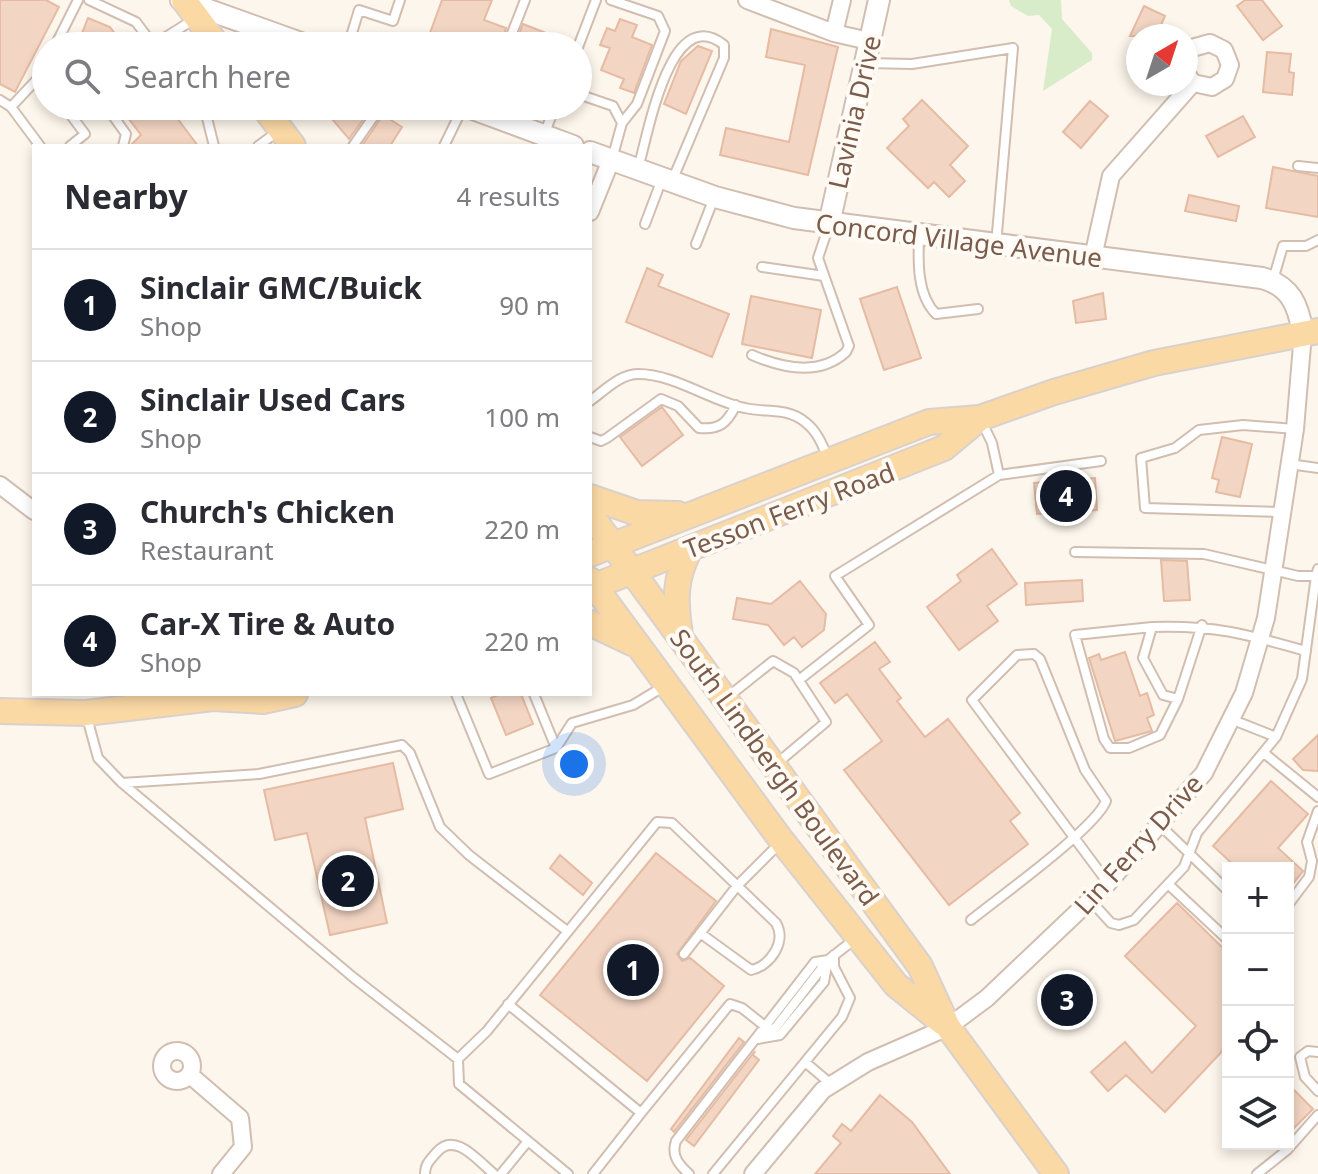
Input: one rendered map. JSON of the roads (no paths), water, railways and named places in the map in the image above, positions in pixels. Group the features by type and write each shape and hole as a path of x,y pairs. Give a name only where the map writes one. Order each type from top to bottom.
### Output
{"main road":[{"path":"187,5 207,32"},
{"name":"Tesson Ferry Road","path":"601,549 929,422 980,418 1054,392 1154,363 1311,332"},
{"name":"Tesson Ferry Road","path":"592,585 944,448 980,418"},
{"path":"592,498 637,513 688,515"},
{"name":"South Lindbergh Boulevard","path":"592,520 601,549 632,572 920,966 948,1027 1056,1174"},
{"path":"680,638 674,589 690,549"},
{"name":"South Lindbergh Boulevard","path":"592,585 782,841 896,985 948,1027"},
{"path":"592,624 638,646"},
{"path":"0,711 86,713 216,696 263,701 286,696"}],"street":[{"path":"747,0 834,33 869,41"},
{"path":"834,33 842,0"},
{"name":"Lavinia Drive","path":"829,224 879,0"},
{"path":"187,5 267,32"},
{"path":"1198,46 1210,43 1228,57 1228,72 1219,84 1208,88 1198,82"},
{"path":"1093,257 1111,176 1175,96"},
{"path":"506,120 568,144"},
{"name":"Concord Village Avenue","path":"592,153 763,212 829,224 1272,281"},
{"path":"596,183 611,160"},
{"path":"1272,281 1289,293 1311,332"},
{"name":"Lin Ferry Drive","path":"753,1174 805,1109 831,1084 868,1062 948,1027 987,998 1108,883 1161,826 1204,773 1233,720 1261,638 1311,332"},
{"path":"0,485 32,509"},
{"path":"190,1075 240,1118 243,1147 221,1174"}],"lane":[{"path":"62,32 78,0"},
{"path":"89,0 136,22 143,32"},
{"path":"352,32 359,10 393,21 400,0"},
{"path":"512,32 525,0"},
{"path":"584,32 596,0"},
{"path":"611,0 658,16 664,23 665,31 637,104 622,123 611,160"},
{"path":"165,32 187,5"},
{"path":"638,169 647,140 648,118 671,53 686,34 698,30 707,33 724,45 724,58 645,224"},
{"path":"865,63 912,64 1013,48 996,245"},
{"path":"11,107 32,88"},
{"path":"592,99 613,106 622,123"},
{"path":"0,100 11,107 39,144"},
{"path":"72,144 85,134 74,120"},
{"path":"116,120 126,134 124,144"},
{"path":"208,120 214,144"},
{"path":"354,144 371,120"},
{"path":"445,144 463,120"},
{"path":"544,135 550,120"},
{"path":"261,144 284,127"},
{"path":"1298,166 1318,168"},
{"path":"696,244 715,197"},
{"path":"752,355 790,368 805,369 826,363 846,352 849,346 818,258 829,224"},
{"path":"919,236 918,269 928,306 936,314 978,309"},
{"path":"1272,281 1283,246 1306,246 1318,240"},
{"path":"762,267 824,276"},
{"path":"592,400 618,380 635,374 654,376 736,405 784,411 804,420 818,435 829,461"},
{"path":"592,438 601,441 661,399 678,406 699,428 719,428 728,421 736,405"},
{"path":"980,418 992,443 999,475"},
{"path":"1282,512 1145,508 1141,458 1175,448 1199,430 1243,425 1295,429"},
{"path":"799,680 869,625 835,576 999,475 1101,461"},
{"path":"1289,464 1318,468"},
{"path":"1075,552 1204,554 1316,580 1302,679 1276,737 1197,833 1184,867 1134,920 1119,925 1111,923 1090,900"},
{"path":"1202,625 1178,699 1160,735 1117,751 1110,748 1104,739 1075,635 1202,625 1306,651"},
{"path":"1152,627 1143,658 1163,695 1178,699"},
{"path":"971,920 1073,836 1103,808 1106,801 1085,770 1040,659 1034,654 1017,655 972,700 1073,836 1108,883"},
{"path":"725,699 773,661 794,673 826,722 774,765"},
{"path":"459,696 489,774 556,748 572,723 633,705 667,685"},
{"path":"535,696 556,748"},
{"path":"86,713 98,758 122,783 354,978 458,1059"},
{"path":"1233,720 1276,737"},
{"path":"122,783 259,774 395,744 404,746 440,827 469,855 567,931"},
{"path":"1264,753 1318,797"},
{"path":"1294,897 1309,877 1312,861 1307,842 1318,811"},
{"path":"568,1174 459,1084 458,1059 508,1004 657,822 672,823 779,926 781,942 760,967 751,970 700,933"},
{"path":"1161,826 1222,885"},
{"path":"684,954 737,886 782,841"},
{"path":"1168,884 1222,934"},
{"path":"758,1039 776,1027 831,958 858,936"},
{"path":"689,1174 678,1163 673,1149 676,1141 815,962 831,958"},
{"path":"713,1174 842,1017 850,998 831,958"},
{"path":"508,1004 641,1113"},
{"path":"593,1174 730,1004 742,1008 766,1027"},
{"path":"1318,1052 1308,1051 1300,1057 1305,1077 1318,1091"},
{"path":"805,1062 831,1084"},
{"path":"1259,1173 1287,1150 1318,1115"},
{"path":"501,1174 528,1141"},
{"path":"425,1174 426,1164 443,1144 450,1143 460,1146 494,1174"}],"place":[{"name":"Car-X Tire & Auto","path":"1066,496"},
{"name":"Sinclair Used Cars","path":"348,881"},
{"name":"Sinclair GMC/Buick","path":"633,970"},
{"name":"Church's Chicken","path":"1067,1000"}]}
